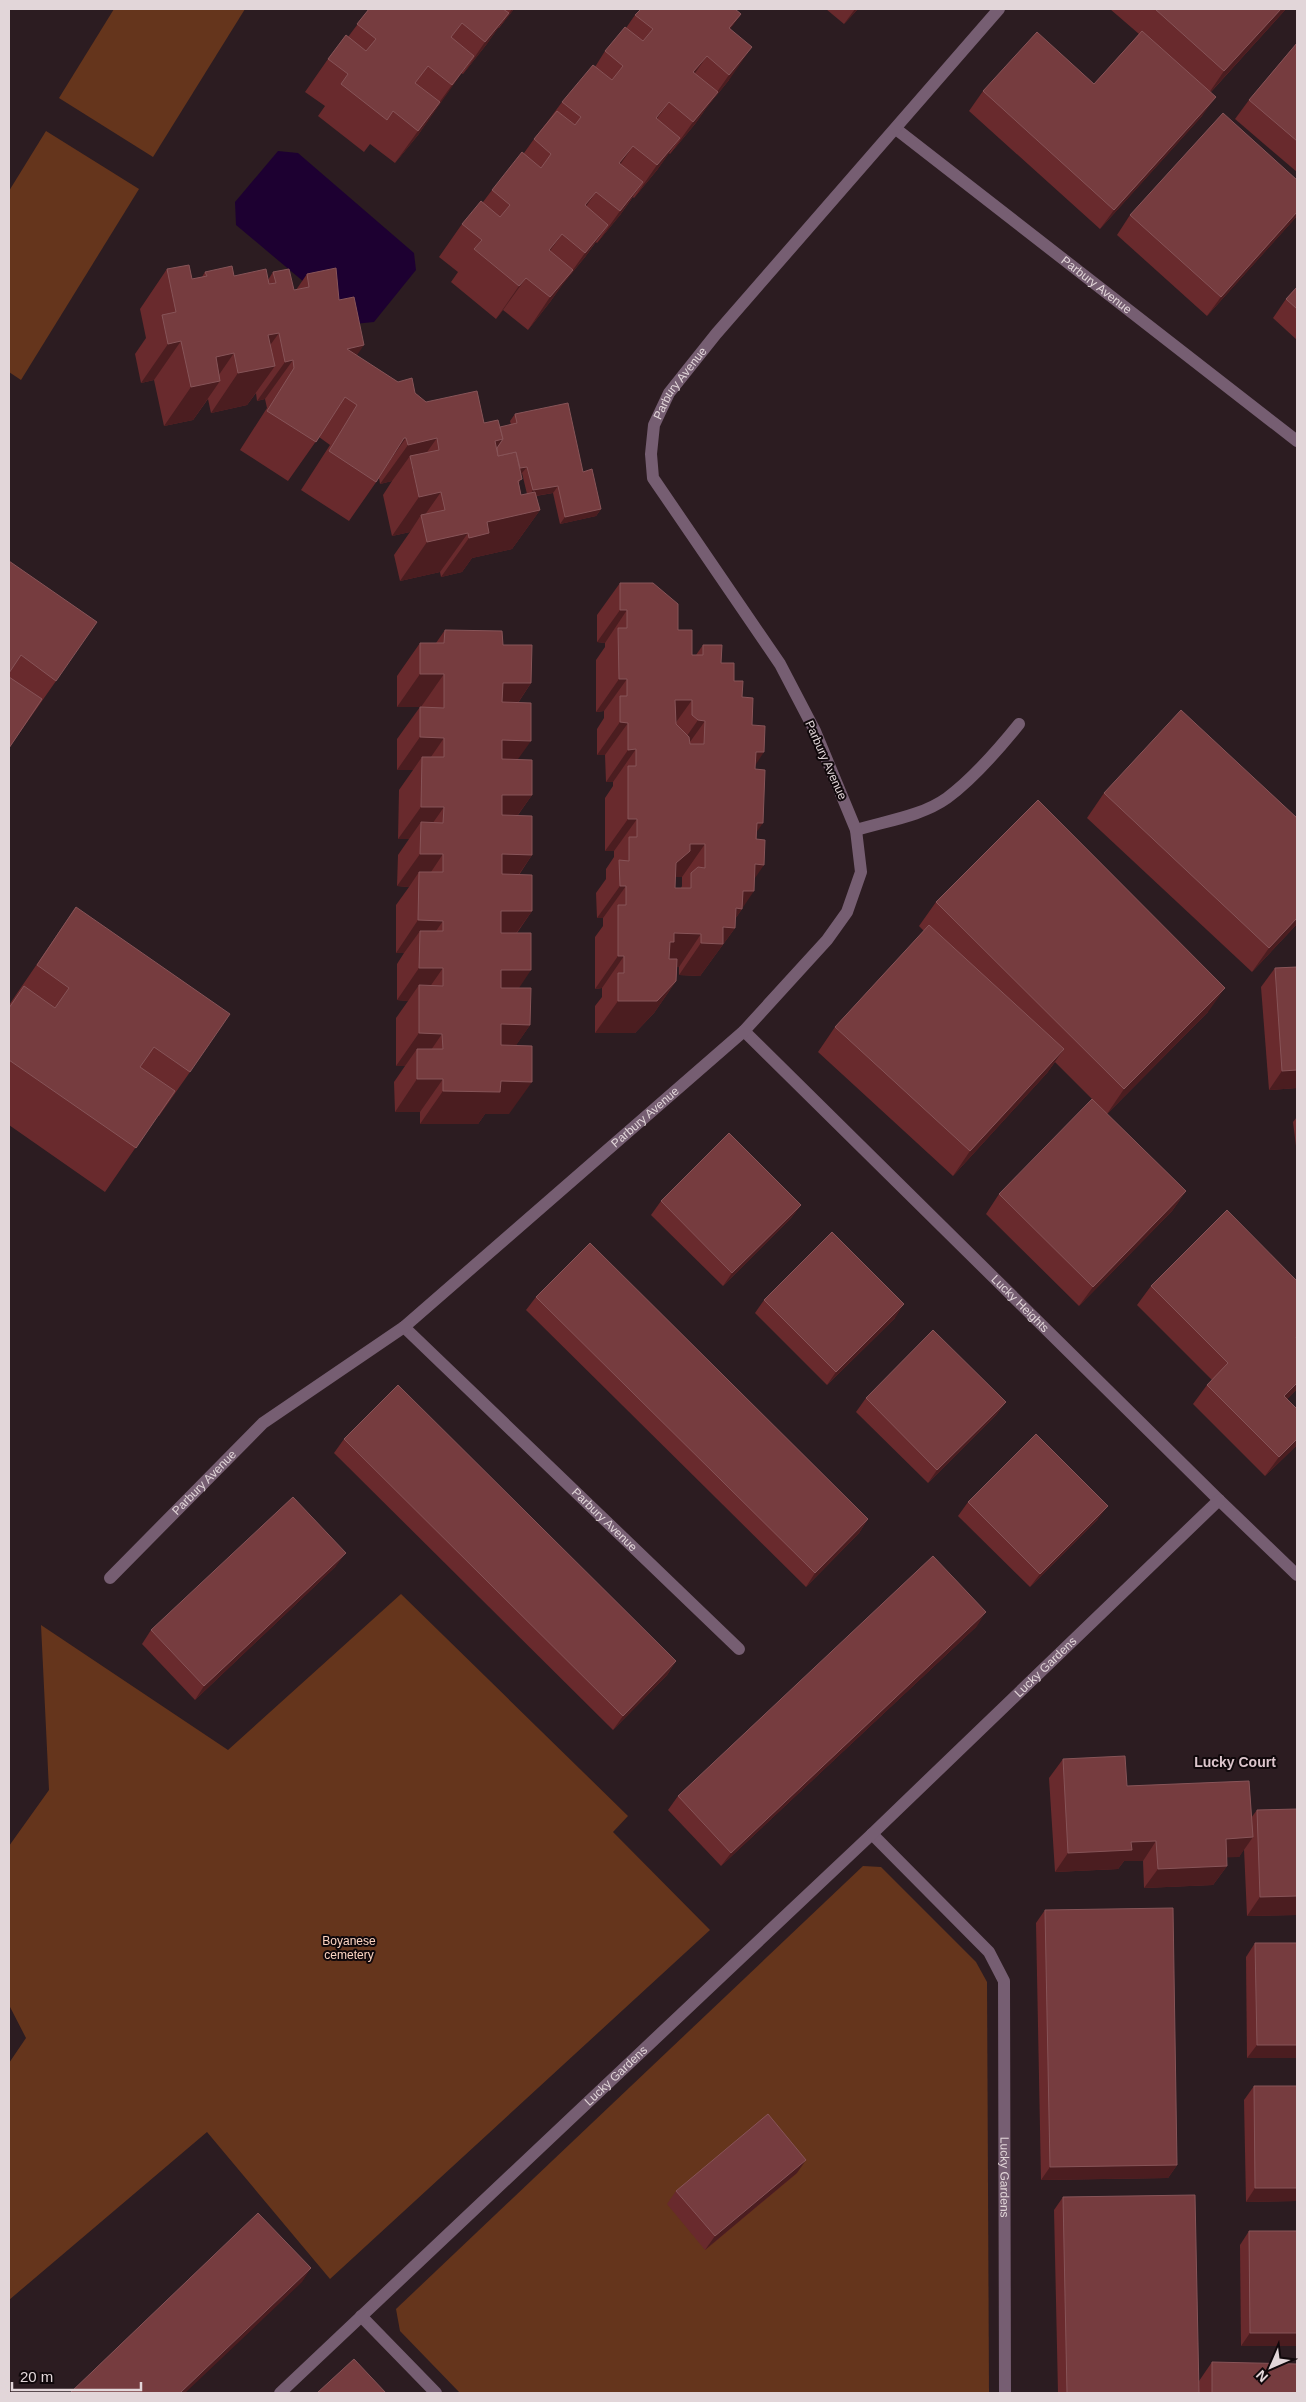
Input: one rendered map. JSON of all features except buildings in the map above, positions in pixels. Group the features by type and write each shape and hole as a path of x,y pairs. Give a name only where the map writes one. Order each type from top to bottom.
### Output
{"street":[{"name":"Parbury Avenue","path":"110,1578 263,1423 404,1327 744,1031 827,940 847,912 861,872 856,830 815,731 780,664 653,478 651,454 654,424 669,393 716,334 999,9"},
{"name":"Parbury Avenue","path":"896,129 1297,440"},
{"path":"856,830 913,814 946,799 997,752 1019,724"},
{"name":"Lucky Heights","path":"744,1031 1297,1575"},
{"name":"Parbury Avenue","path":"404,1327 739,1649"},
{"name":"Lucky Gardens","path":"280,2393 872,1834 1219,1500"},
{"name":"Lucky Gardens","path":"872,1834 990,1952 1004,1981 1005,2393"},
{"path":"361,2316 436,2393"}],"green space":[{"path":"114,9 245,9 153,157 59,98"},
{"path":"46,131 139,189 21,380 9,372 9,191"},
{"name":"Boyanese cemetery","path":"401,1594 628,1816 613,1832 710,1930 330,2279 207,2132 9,2300 9,2063 26,2038 9,2005 9,1846 49,1790 41,1625 228,1750"},
{"path":"863,1866 881,1867 976,1962 987,1982 989,2393 460,2393 400,2331 396,2309"}],"shaded area":[{"path":"278,151 298,153 414,253 416,270 374,322 354,324 236,225 235,202"}],"district":[{"name":"Lucky Court","path":"1235,1762"}]}
